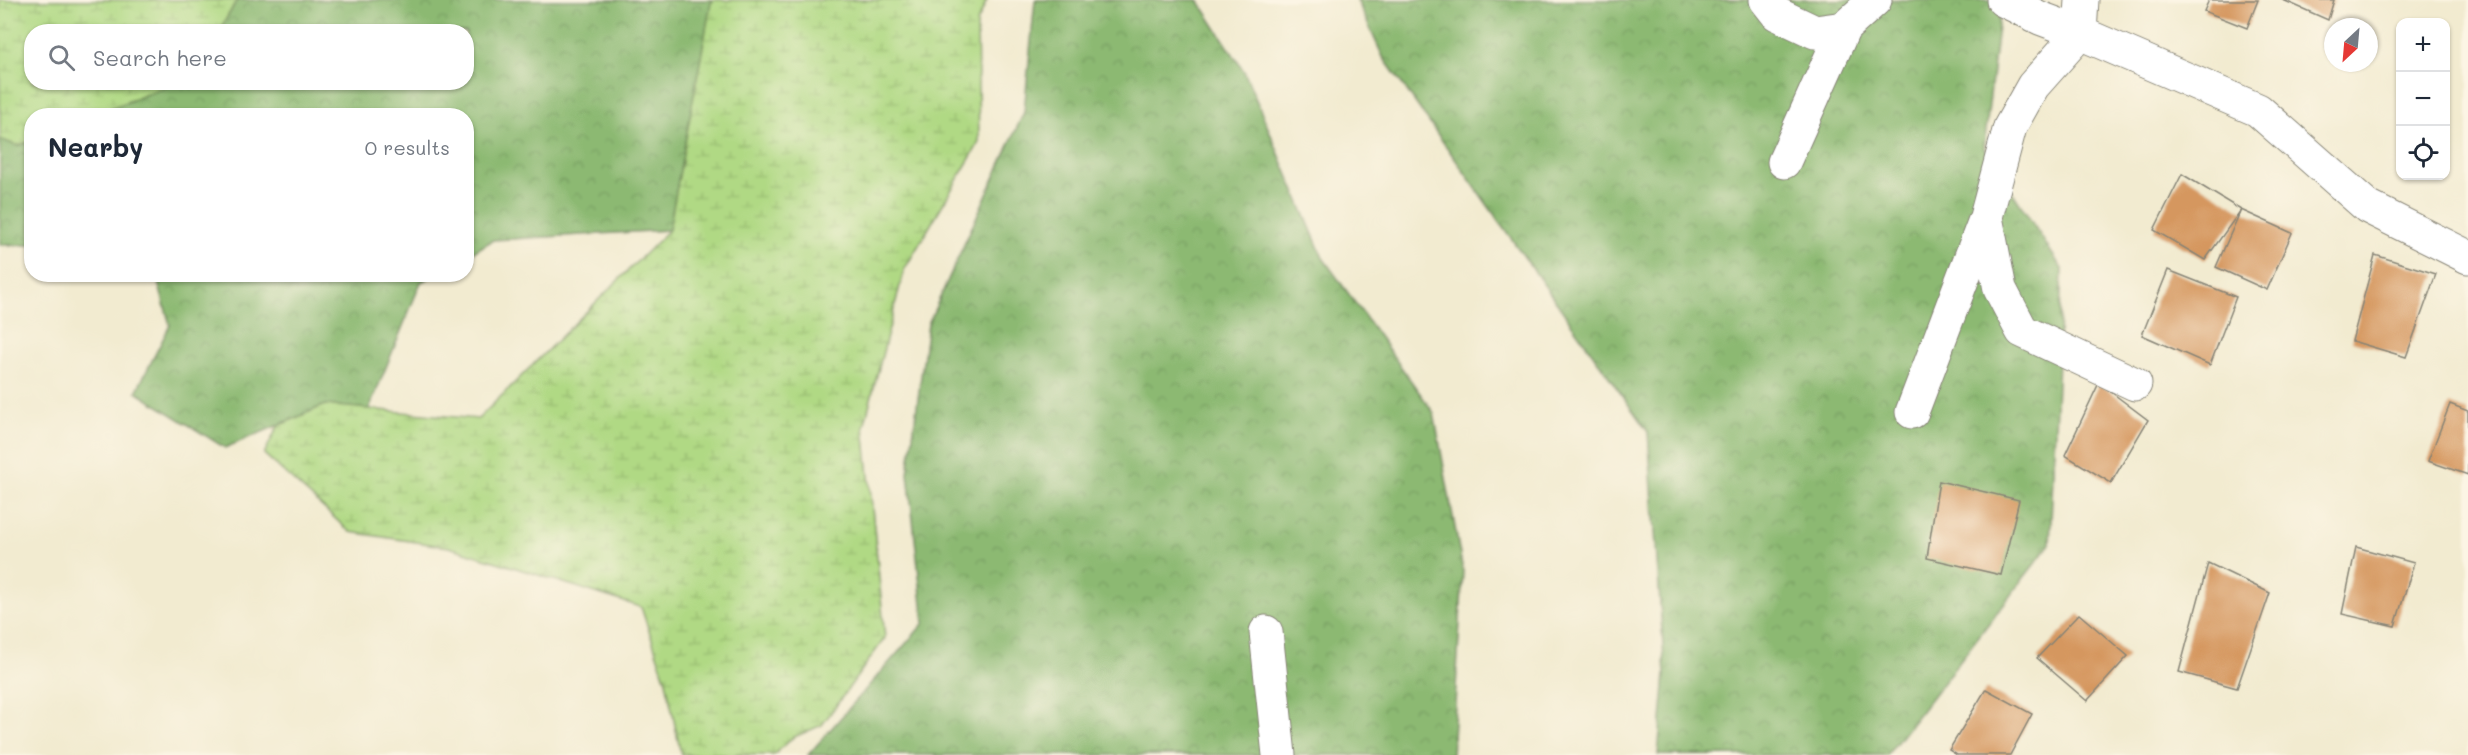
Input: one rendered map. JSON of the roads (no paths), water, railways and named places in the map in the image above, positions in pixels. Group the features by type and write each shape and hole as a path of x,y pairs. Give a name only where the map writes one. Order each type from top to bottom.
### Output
{"street":[{"path":"1766,0 1777,14 1815,32 1844,28"},
{"path":"1784,162 1844,28 1875,0"},
{"path":"2002,0 2258,110 2368,207 2468,257"},
{"path":"1912,412 1986,217 2010,127 2033,86 2080,33 2082,0"},
{"path":"1986,217 2000,289 2022,331 2135,384"},
{"path":"1266,632 1279,755"}]}
